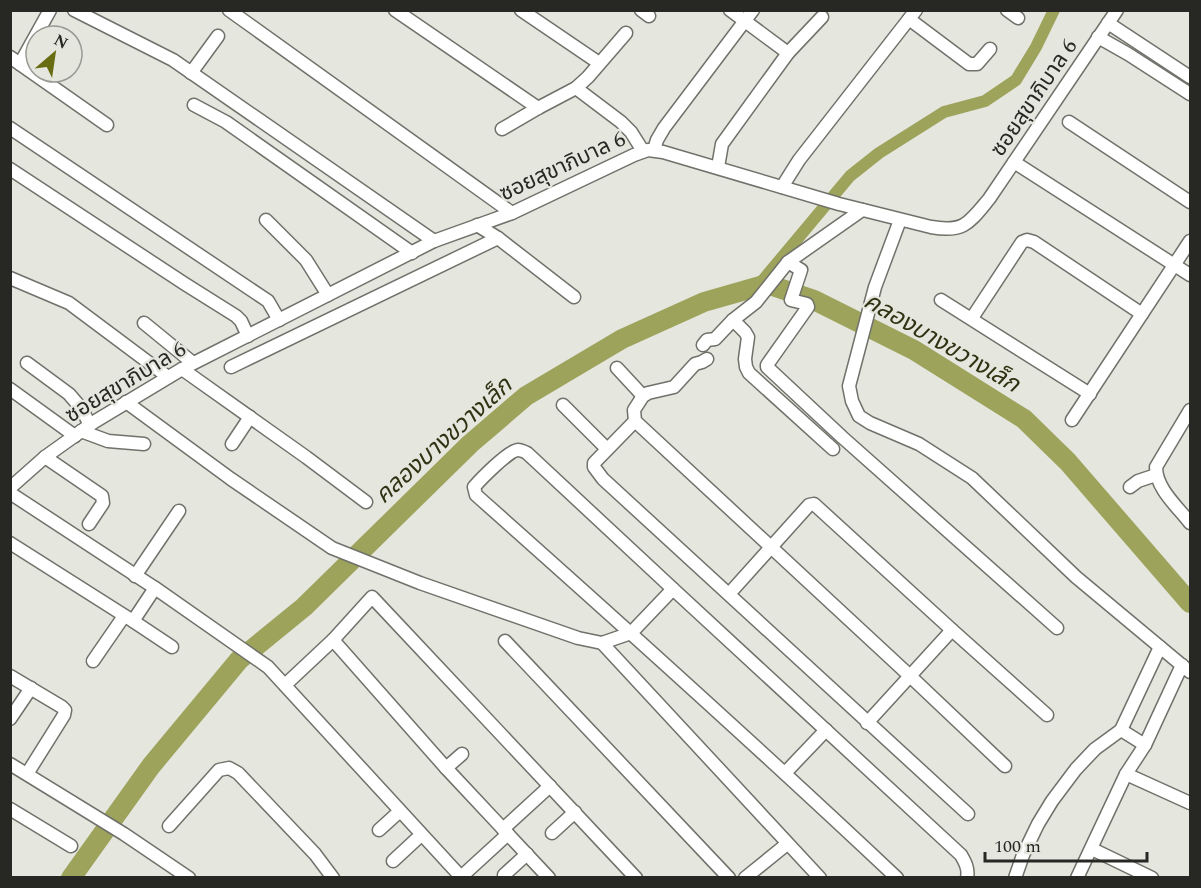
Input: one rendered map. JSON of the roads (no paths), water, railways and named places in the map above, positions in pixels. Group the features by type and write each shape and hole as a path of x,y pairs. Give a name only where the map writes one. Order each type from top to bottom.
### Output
{"street":[{"path":"51,10 15,61 106,125"},
{"path":"75,10 173,60 434,241"},
{"path":"229,10 512,213"},
{"path":"395,10 538,108"},
{"path":"521,10 599,63"},
{"path":"730,10 749,16 788,53"},
{"path":"1007,10 1018,18"},
{"name":"ซอยสุขาภิบาล 6","path":"10,488 82,430 193,363 434,241 512,213 595,172 648,151 718,167 821,199 945,230 963,227 989,199 1117,10"},
{"path":"782,187 799,160 912,15 969,64 977,64 990,49"},
{"path":"576,88 621,122 648,151 749,16"},
{"path":"718,167 722,144 788,53 822,17"},
{"path":"1108,23 1191,77"},
{"path":"502,129 576,88 626,33"},
{"path":"191,73 218,36"},
{"path":"1098,37 1191,94"},
{"path":"1128,54 1136,41"},
{"path":"194,105 226,122 412,253"},
{"path":"1069,122 1191,202"},
{"path":"10,128 268,301 279,320"},
{"path":"1014,162 1191,275"},
{"path":"10,169 236,316 248,336"},
{"path":"858,209 788,262 756,302 733,320 715,339 716,346 705,352 702,362 695,364 674,387 643,396 634,410 635,421 1005,766"},
{"path":"900,219 874,287 849,386 859,417 919,444 972,478 1076,577 1160,647 1188,667 1145,745 1126,774 1077,878"},
{"path":"266,220 306,260 328,296"},
{"path":"477,225 498,238 574,297"},
{"path":"231,367 498,238"},
{"path":"972,318 1022,242 1027,240 1035,243 1142,314"},
{"path":"1072,420 1191,241"},
{"path":"788,262 801,270 791,297 792,301 807,304 808,307 767,367 865,458 1057,628"},
{"path":"10,278 69,303 168,377"},
{"path":"941,300 1090,394"},
{"path":"733,320 748,337 745,359 749,373 833,449"},
{"path":"144,322 193,363"},
{"path":"27,363 69,394 81,408 82,430"},
{"path":"617,368 643,396"},
{"path":"182,369 366,502"},
{"path":"10,389 82,430 108,441 144,444"},
{"path":"126,402 231,479 332,548 378,568 578,639 602,643 631,633 673,589"},
{"path":"563,405 607,449"},
{"path":"1189,519 1159,484 1156,468 1191,410"},
{"path":"232,444 250,417"},
{"path":"635,421 594,463 594,467 603,479 968,814"},
{"path":"897,878 785,773 476,495 474,487 479,481 511,452 519,449 527,453 961,855 968,873 966,878"},
{"path":"45,458 102,496 103,503 89,524"},
{"path":"1130,487 1138,481 1156,475"},
{"path":"10,493 155,588 268,667 461,877 550,786"},
{"path":"729,594 809,505 817,505 951,630 1047,715"},
{"path":"135,576 179,511"},
{"path":"10,543 172,647"},
{"path":"93,661 155,588"},
{"path":"285,685 333,640 372,597 636,878"},
{"path":"867,723 951,630"},
{"path":"333,640 446,768 549,878"},
{"path":"505,641 729,878"},
{"path":"602,643 820,878"},
{"path":"1015,878 1023,855 1052,801 1076,769 1095,749 1121,730 1160,647"},
{"path":"10,676 65,710 27,774"},
{"path":"10,719 31,688"},
{"path":"785,773 826,730"},
{"path":"1121,730 1145,745"},
{"path":"446,768 462,754"},
{"path":"10,764 124,834 189,878"},
{"path":"169,826 219,770 229,768 238,773 315,854 332,877"},
{"path":"1126,774 1191,803"},
{"path":"10,808 71,846"},
{"path":"379,830 400,811"},
{"path":"552,833 575,812"},
{"path":"393,861 421,835"},
{"path":"745,878 787,844"},
{"path":"1092,849 1152,878"},
{"path":"504,875 527,854"}],"waterway":[{"path":"758,286 850,176 879,153 944,112 985,101 1016,80 1036,47 1054,10"},
{"name":"คลองบางขวางเล็ก","path":"71,878 151,766 239,660 304,607 470,444 526,396 622,339 704,302 767,284 814,300 914,350 1024,419 1068,462 1190,603"}]}
